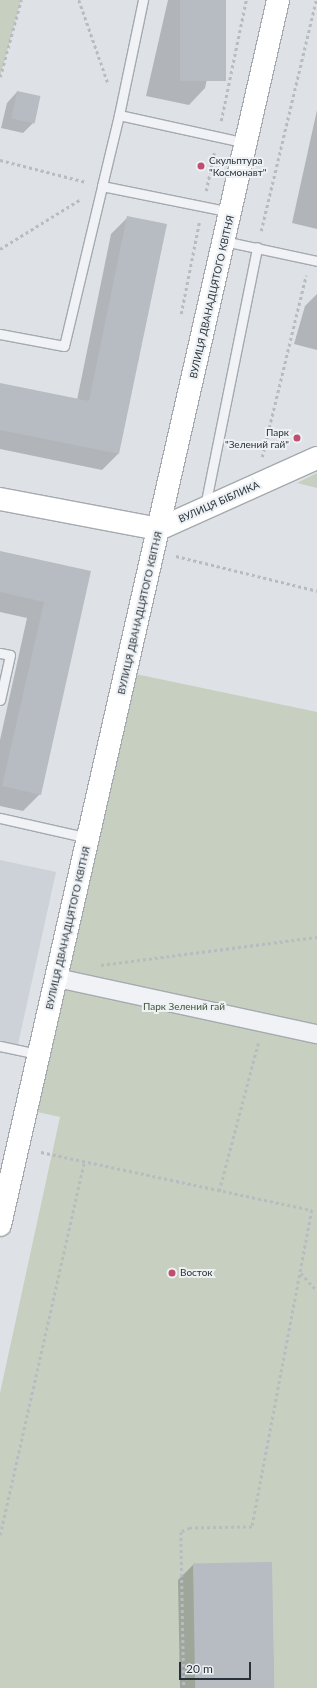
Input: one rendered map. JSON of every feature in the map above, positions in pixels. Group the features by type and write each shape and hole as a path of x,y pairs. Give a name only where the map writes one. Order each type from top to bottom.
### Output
{"street":[{"name":"ВУЛИЦЯ ДВАНАДЦЯТОГО КВІТНЯ","path":"0,1225 160,529 278,0"},
{"name":"ВУЛИЦЯ БІБЛИКА","path":"160,529 317,458"},
{"path":"0,498 160,529"},
{"path":"56,978 264,1021 317,1034"}],"lane":[{"path":"0,334 64,346 119,115 143,0"},
{"path":"119,115 246,143"},
{"path":"102,186 231,212"},
{"path":"224,241 317,261"},
{"path":"204,509 257,247"},
{"path":"0,653 10,655 0,700"},
{"path":"0,818 89,838"},
{"path":"0,1046 39,1054"}],"path":[{"path":"0,77 21,0"},
{"path":"79,0 119,115"},
{"path":"179,321 246,0"},
{"path":"257,247 316,0"},
{"path":"0,160 102,186"},
{"path":"0,249 102,186"},
{"path":"261,462 308,268"},
{"path":"176,556 317,591"},
{"path":"99,965 317,937"},
{"path":"219,1191 264,1021"},
{"path":"41,1151 219,1191 312,1210 252,1527 190,1528 181,1532 184,1688"},
{"path":"0,1535 84,1161"},
{"path":"301,1272 317,1291"}],"shaded area":[{"path":"0,860 56,872 17,1049 0,1044"}],"green space":[{"path":"0,0 21,0 0,77"},
{"path":"317,473 317,488 297,483"},
{"name":"Восток","path":"126,672 317,712 317,1688 0,1688 0,1393 60,1117 24,1109"}],"building":[{"path":"180,0 226,0 226,81 180,81"},
{"path":"17,91 40,96 35,123 11,118"},
{"path":"127,216 167,224 119,454 0,430 0,383 89,401"},
{"path":"0,551 91,571 41,795 2,786 44,602 0,592"},
{"path":"272,1562 274,1688 195,1688 193,1563"}],"place":[{"name":"Скульптура \"Космонавт\"","path":"201,166"},
{"name":"Парк \"Зелений гай\"","path":"297,438"},
{"name":"Восток","path":"172,1273"}],"park label":[{"name":"Парк Зелений гай","path":"184,1007"}]}
